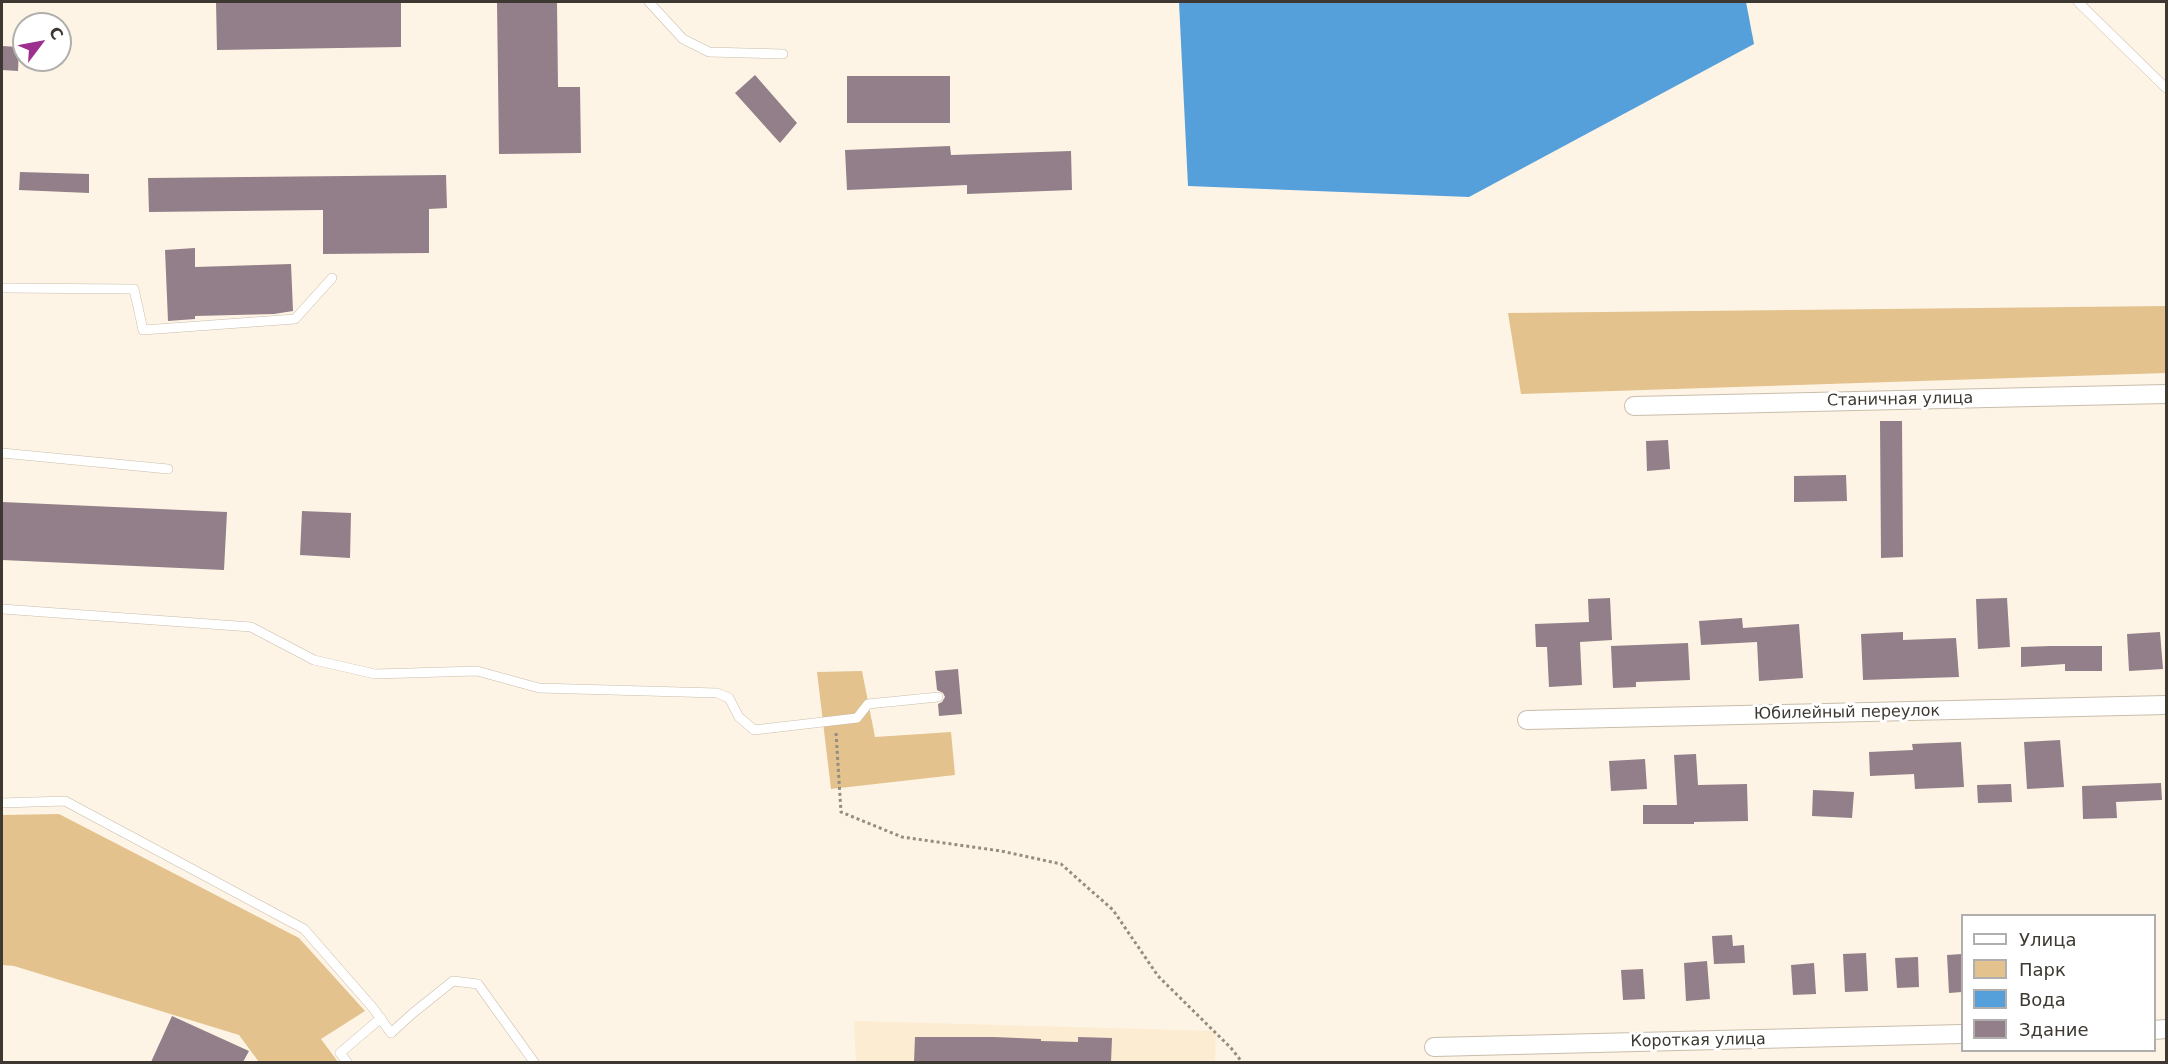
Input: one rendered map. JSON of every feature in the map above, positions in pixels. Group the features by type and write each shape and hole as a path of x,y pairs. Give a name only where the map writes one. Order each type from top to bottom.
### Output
{"street":[{"name":"Станичная улица","path":"1634,406 2166,394"},
{"name":"Юбилейный переулок","path":"1527,720 2166,705"},
{"name":"Короткая улица","path":"1434,1047 1961,1034"}],"lane":[{"path":"649,2 683,39 708,52 783,54"},
{"path":"2078,2 2166,88"},
{"path":"2,288 134,288 143,330 295,319 332,278"},
{"path":"2,453 168,469"},
{"path":"2,609 251,627 314,660 375,674 477,671 539,688 717,693 729,698 739,717 754,730 857,718 868,705 938,697"},
{"path":"2,803 65,801 304,929 381,1018 391,1033 453,981 478,984 534,1062"},
{"path":"347,1062 340,1053 381,1018"}],"path":[{"path":"835,721 841,812 902,837 1000,851 1061,864 1113,910 1158,976 1231,1048 1242,1062"}],"shaded area":[{"path":"854,1021 1216,1031 1215,1062 856,1062"}],"green space":[{"path":"2166,306 2166,373 1521,394 1508,313"},
{"path":"862,671 875,737 951,732 955,775 831,789 817,672"},
{"path":"59,814 299,938 365,1011 321,1039 338,1062 259,1062 239,1035 14,966 2,965 2,815"}],"water":[{"path":"1179,2 1746,2 1754,44 1469,197 1188,186"}],"building":[{"path":"216,2 401,2 401,47 217,50"},
{"path":"497,2 557,2 558,87 580,87 581,153 499,154"},
{"path":"2,46 12,47 12,71 2,70"},
{"path":"755,75 797,123 780,143 735,93"},
{"path":"847,76 950,76 950,123 847,123"},
{"path":"950,146 951,155 1071,151 1072,190 967,194 967,185 847,190 845,150"},
{"path":"20,172 89,174 89,193 19,190"},
{"path":"446,175 447,208 429,209 429,253 323,254 323,210 149,212 148,178"},
{"path":"195,248 195,267 291,264 293,311 274,314 195,316 195,319 168,321 165,250"},
{"path":"1880,421 1902,421 1903,557 1881,558"},
{"path":"1668,440 1670,469 1647,471 1646,441"},
{"path":"1846,475 1847,501 1794,502 1794,476"},
{"path":"2,502 227,512 224,570 2,560"},
{"path":"302,511 351,513 350,558 300,555"},
{"path":"1610,598 1612,640 1580,642 1582,685 1549,687 1547,647 1536,647 1535,624 1589,622 1588,599"},
{"path":"2007,598 2010,647 1978,649 1976,599"},
{"path":"1742,618 1743,628 1799,624 1803,678 1759,681 1757,642 1701,645 1699,621"},
{"path":"1903,632 1903,640 1956,638 1959,677 1863,680 1861,634"},
{"path":"2160,632 2163,669 2129,671 2127,634"},
{"path":"1688,643 1690,680 1636,682 1636,687 1613,688 1611,646"},
{"path":"2102,646 2102,671 2065,671 2065,664 2021,667 2021,647"},
{"path":"958,669 962,714 939,716 938,704 945,697 937,690 935,671"},
{"path":"2060,740 2064,787 2027,789 2024,742"},
{"path":"1961,742 1964,787 1915,789 1914,774 1870,776 1869,752 1913,750 1912,744"},
{"path":"1696,754 1698,785 1747,784 1748,821 1643,824 1643,805 1677,805 1674,755"},
{"path":"1645,759 1647,789 1611,791 1609,761"},
{"path":"2161,783 2162,800 2116,802 2117,818 2083,819 2082,786"},
{"path":"2011,784 2012,802 1978,803 1977,785"},
{"path":"1813,790 1854,792 1852,818 1812,816"},
{"path":"1732,935 1733,946 1744,945 1745,963 1714,964 1712,936"},
{"path":"1866,953 1868,991 1845,992 1843,954"},
{"path":"1961,954 1961,992 1949,993 1947,955"},
{"path":"1918,957 1919,987 1897,988 1895,958"},
{"path":"1707,961 1710,999 1686,1001 1684,963"},
{"path":"1814,963 1816,994 1793,995 1791,965"},
{"path":"1643,969 1645,999 1623,1000 1621,970"},
{"path":"172,1016 249,1051 243,1062 151,1062"},
{"path":"915,1037 994,1037 1078,1042 1078,1037 1112,1038 1111,1062 914,1062"}]}
